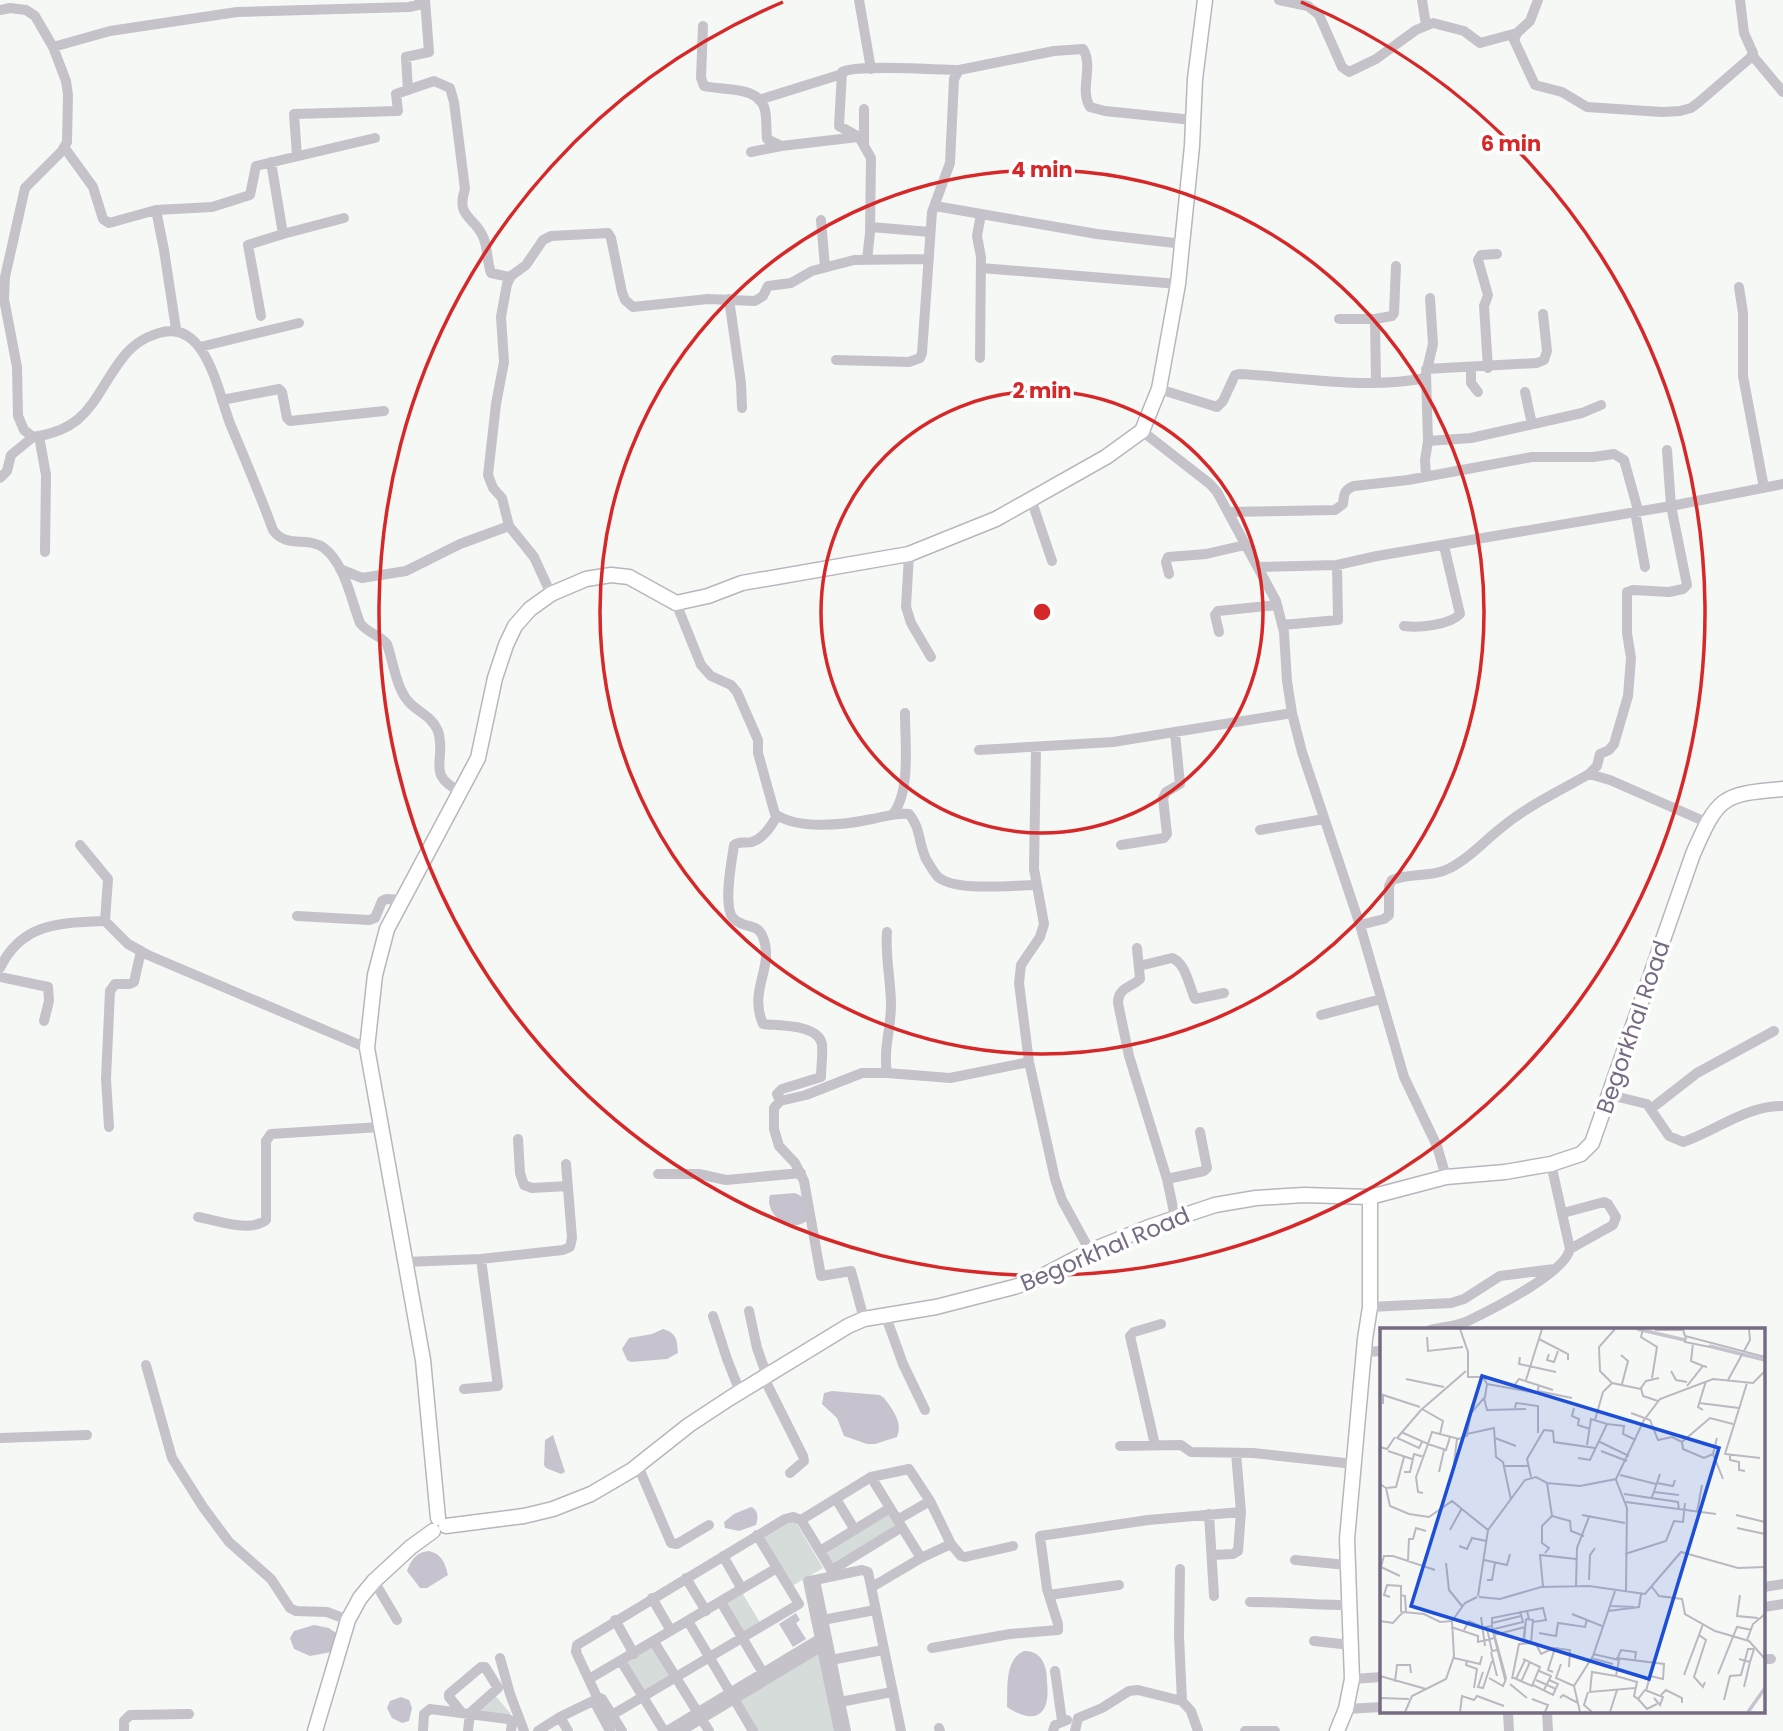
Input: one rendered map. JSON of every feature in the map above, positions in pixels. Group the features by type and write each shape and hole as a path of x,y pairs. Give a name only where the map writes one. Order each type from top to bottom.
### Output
{"street":[{"path":"236,0 237,12"},
{"path":"53,47 110,31 237,12 408,7 418,5 420,0"},
{"path":"408,90 406,57 429,52 425,0"},
{"path":"859,0 871,69"},
{"path":"676,603 708,596 742,583 909,554 996,519 1106,457 1142,431 1159,389 1178,284 1205,0"},
{"path":"1279,0 1303,4 1313,9 1326,28 1342,67 1349,72 1376,59 1426,25 1437,23 1464,31 1480,43 1517,33 1530,21 1538,0"},
{"path":"1422,0 1426,25"},
{"path":"1740,0 1744,33 1752,55 1783,92"},
{"path":"0,10 26,10 36,16 53,47 68,95 67,142 24,188 5,277 4,299 17,367 18,416 24,430 36,437 46,475 45,552"},
{"path":"704,26 701,78 704,86 719,90 737,89 756,95 765,108 767,139 782,146"},
{"path":"1517,33 1515,44 1535,85 1562,92 1583,105 1595,108 1662,112 1691,107 1724,82 1752,55"},
{"path":"759,100 842,74 849,69 959,70 1054,51 1083,49 1087,56 1086,95 1090,107 1193,120"},
{"path":"836,360 909,362 920,359 930,232 935,206 950,163 954,79 959,70"},
{"path":"842,74 839,126 862,141"},
{"path":"297,156 294,114 398,111 397,94 434,81 450,88 465,189 461,201 464,212 482,234 491,273 510,277"},
{"path":"864,109 862,141 872,162 871,227 867,260"},
{"path":"64,147 93,187 105,222 109,223 156,210 212,207 250,195 256,166 375,138"},
{"path":"751,152 782,146 862,141"},
{"path":"271,162 283,234"},
{"path":"935,206 1097,234 1182,244"},
{"path":"156,210 176,330"},
{"path":"980,358 981,252 977,236 981,214"},
{"path":"261,316 248,245 344,218"},
{"path":"821,220 825,267"},
{"path":"871,227 930,232"},
{"path":"551,594 534,557 509,526 502,498 493,488 488,475 504,362 501,317 510,277 526,265 546,237 605,233 611,238 622,292 629,305 638,307 679,300 758,300 768,286 796,282 805,274 825,267 867,260 929,258"},
{"path":"1488,368 1484,306 1488,295 1478,260 1481,255 1497,254"},
{"path":"1339,319 1392,316 1396,266"},
{"path":"981,268 1178,284"},
{"path":"1739,287 1743,313 1743,376 1764,488"},
{"path":"1426,476 1426,374 1433,344 1430,298"},
{"path":"729,299 742,408"},
{"path":"1159,389 1217,407 1223,401 1235,376 1239,374 1336,383 1376,383 1471,368 1536,363 1544,360 1547,351 1543,314"},
{"path":"1375,319 1376,383"},
{"path":"200,347 299,323"},
{"path":"0,478 8,471 11,455 36,437 74,424 84,415 96,401 120,361 136,343 151,335 176,330 192,338 211,368 278,537 316,544 325,549 340,569 360,623 364,629 387,645 403,694 434,723 439,734 439,770 443,781 460,791"},
{"path":"1471,368 1471,383 1478,392"},
{"path":"222,400 279,389 290,421 384,411"},
{"path":"1525,392 1532,424"},
{"path":"1428,441 1471,438 1582,413 1601,405"},
{"path":"1142,431 1210,484 1228,512 1277,605 1282,625 1292,713 1324,820 1360,925 1404,1077 1437,1146 1446,1177"},
{"path":"1360,925 1384,919 1389,915 1389,886 1392,880 1449,869 1476,851 1513,819 1589,774 1597,766 1600,754 1612,747 1628,696 1630,658 1627,592 1679,591 1687,585 1671,506 1667,450"},
{"path":"1228,512 1335,510 1343,504 1347,489 1532,457 1593,457 1614,454 1624,460 1645,567"},
{"path":"1258,567 1337,565 1783,484"},
{"path":"1031,499 1052,561"},
{"path":"340,569 362,578 405,571 460,544 509,526"},
{"path":"1169,573 1166,562 1168,557 1206,554 1245,545"},
{"path":"1404,626 1451,621 1461,614 1444,546"},
{"path":"909,554 906,607 911,623 931,657"},
{"path":"1282,625 1338,620 1337,565"},
{"path":"315,1731 348,1620 360,1598 374,1581 439,1525 423,1360 367,1048 375,975 387,929 482,745 495,678 515,626 530,609 551,594 586,579 620,575 629,577 676,603 705,671 717,681 731,685 737,692 758,740 758,753 770,803 777,816 787,822 836,824 893,814 909,814 918,825 919,841 927,861 939,878 958,886 1036,886"},
{"path":"1219,632 1215,615 1218,611 1277,605"},
{"path":"893,814 901,804 905,768 905,713"},
{"path":"979,750 1113,742 1292,713"},
{"path":"1121,845 1164,838 1167,834 1163,798 1166,792 1181,784 1175,733"},
{"path":"1037,747 1034,869 1043,929 1019,973 1029,1062 1062,1200 1090,1251"},
{"path":"1589,774 1611,780 1707,823"},
{"name":"Begorkhal Road","path":"439,1525 553,1509 592,1494 638,1466 689,1425 740,1392 825,1339 864,1319 886,1317 1033,1281 1090,1251 1175,1217 1215,1205 1256,1198 1304,1195 1370,1197 1446,1177 1505,1172 1551,1164 1588,1149 1610,1095 1693,855 1707,823 1718,807 1735,795 1783,789"},
{"path":"777,816 765,834 752,842 739,841 734,845 729,907 736,921 754,926 762,935 766,948 757,1003 763,1024 803,1029 817,1034 821,1041 821,1077 782,1089 777,1094 780,1101"},
{"path":"1260,830 1324,820"},
{"path":"80,845 108,879 106,921 128,944 367,1048"},
{"path":"297,916 369,920 375,918 382,901 402,900"},
{"path":"0,968 5,956 22,939 42,927 62,923 106,921"},
{"path":"887,932 891,1001 884,1053 887,1073"},
{"path":"1137,948 1140,979 1121,991 1118,1003 1129,1056 1167,1179 1175,1217"},
{"path":"109,1127 106,1079 110,991 115,984 134,982 141,951"},
{"path":"1139,966 1177,959 1195,999 1224,993"},
{"path":"0,977 48,987 50,995 44,1021"},
{"path":"1321,1015 1381,999"},
{"path":"1652,1108 1697,1073 1774,1031"},
{"path":"864,1319 852,1271 821,1276 801,1174 779,1146 774,1108 780,1101 806,1096 862,1073 950,1078 1029,1062"},
{"path":"1610,1095 1641,1101 1652,1108 1669,1136 1678,1142 1684,1142 1725,1123 1768,1108 1783,1106"},
{"path":"198,1217 240,1225 257,1225 265,1220 266,1141 271,1134 380,1127"},
{"path":"1167,1179 1207,1168 1200,1132"},
{"path":"518,1139 520,1173 524,1185 532,1188 568,1186"},
{"path":"405,1262 481,1259 570,1247 572,1238 566,1164"},
{"path":"1438,1328 1468,1321 1525,1290 1565,1262 1570,1249 1551,1164"},
{"path":"659,1174 699,1174 726,1180 801,1174"},
{"path":"1337,1731 1346,1709 1352,1679 1347,1566 1370,1307 1370,1197"},
{"path":"1563,1213 1604,1202 1616,1217 1613,1225 1570,1249"},
{"path":"464,1389 498,1385 481,1259"},
{"path":"1370,1307 1451,1303 1464,1299 1500,1276 1556,1268"},
{"path":"749,1311 766,1377 803,1456 802,1465 790,1473"},
{"path":"713,1316 740,1392"},
{"path":"886,1317 925,1410"},
{"path":"1156,1445 1130,1336 1134,1332 1161,1324"},
{"path":"1364,1352 1380,1350"},
{"path":"146,1365 172,1458 229,1542 271,1578 290,1608 296,1611 327,1612 348,1620"},
{"path":"0,1438 87,1435"},
{"path":"1120,1446 1181,1445 1191,1452 1236,1453 1354,1464"},
{"path":"1212,1555 1233,1554 1238,1551 1241,1511 1236,1453"},
{"path":"638,1466 671,1543 677,1544 709,1525"},
{"path":"801,1520 872,1477 909,1469 930,1502 951,1544 961,1556 1013,1546"},
{"path":"872,1477 921,1558"},
{"path":"836,1499 855,1530"},
{"path":"833,1573 930,1502"},
{"path":"820,1551 890,1508"},
{"path":"932,1648 1010,1634 1058,1630 1049,1595 1040,1536 1241,1511"},
{"path":"1209,1514 1214,1596"},
{"path":"610,1731 575,1648 615,1620 785,1519 793,1517 801,1520 833,1573"},
{"path":"612,1715 799,1604 757,1535"},
{"path":"872,1587 951,1544"},
{"path":"723,1556 742,1589"},
{"path":"1295,1560 1347,1566"},
{"path":"589,1679 777,1568"},
{"path":"1180,1569 1179,1648 1182,1701"},
{"path":"791,1591 833,1573 866,1570 870,1575 901,1731"},
{"path":"686,1578 706,1611"},
{"path":"812,1580 846,1731"},
{"path":"812,1580 839,1731"},
{"path":"374,1581 397,1620"},
{"path":"1049,1595 1119,1585"},
{"path":"652,1598 671,1631"},
{"path":"1250,1602 1295,1601 1314,1605 1348,1605"},
{"path":"721,1602 764,1673"},
{"path":"823,1620 875,1610"},
{"path":"615,1620 634,1654"},
{"path":"688,1621 753,1731"},
{"path":"732,1696 764,1673 824,1641"},
{"path":"621,1661 665,1731 699,1716 824,1641"},
{"path":"1314,1641 1351,1645"},
{"path":"654,1642 709,1731"},
{"path":"831,1660 883,1650"},
{"path":"500,1658 524,1731"},
{"path":"466,1713 498,1688 483,1666 449,1694 466,1713 468,1731"},
{"path":"1055,1671 1062,1721"},
{"path":"1352,1679 1380,1677"},
{"path":"1052,1731 1055,1725 1062,1721 1102,1708 1133,1690 1182,1701 1191,1711 1198,1731"},
{"path":"840,1702 892,1692"},
{"path":"538,1731 596,1698 602,1699 622,1731"},
{"path":"1346,1709 1380,1707"},
{"path":"423,1731 427,1709 508,1718 512,1722 511,1731"},
{"path":"124,1731 124,1721 130,1715 189,1714"},
{"path":"681,1731 699,1716"},
{"path":"560,1717 568,1731"},
{"path":"1075,1731 1078,1718"},
{"path":"1245,1731 1276,1731"}],"shaded area":[{"path":"795,1193 803,1197 809,1220 792,1225 780,1220 772,1212 769,1201 770,1195"},
{"path":"663,1329 675,1338 678,1353 667,1359 627,1360 622,1349 629,1338"},
{"path":"832,1391 880,1395 896,1416 899,1426 897,1437 867,1444 844,1436 837,1418 822,1404 824,1393"},
{"path":"553,1435 565,1472 561,1474 544,1465 545,1440"},
{"path":"751,1507 757,1512 756,1525 739,1531 725,1528 724,1522 734,1514"},
{"path":"890,1511 900,1527 832,1568 822,1551"},
{"path":"794,1519 823,1568 792,1586 763,1537"},
{"path":"429,1551 442,1560 448,1575 427,1588 420,1588 407,1571 415,1557"},
{"path":"741,1591 761,1624 742,1635 723,1603"},
{"path":"796,1613 800,1620 796,1623 806,1639 793,1647 779,1624"},
{"path":"314,1625 329,1628 336,1633 331,1652 310,1656 294,1649 290,1638 294,1631"},
{"path":"653,1644 673,1677 643,1695 623,1662"},
{"path":"820,1650 835,1731 757,1731 738,1700"},
{"path":"1024,1651 1038,1656 1043,1662 1046,1674 1046,1702 1039,1714 1033,1716 1017,1713 1007,1707 1010,1668 1013,1661"},
{"path":"494,1694 511,1714 474,1710"},
{"path":"401,1697 409,1700 412,1708 409,1721 402,1723 392,1718 387,1708 390,1701"}]}
